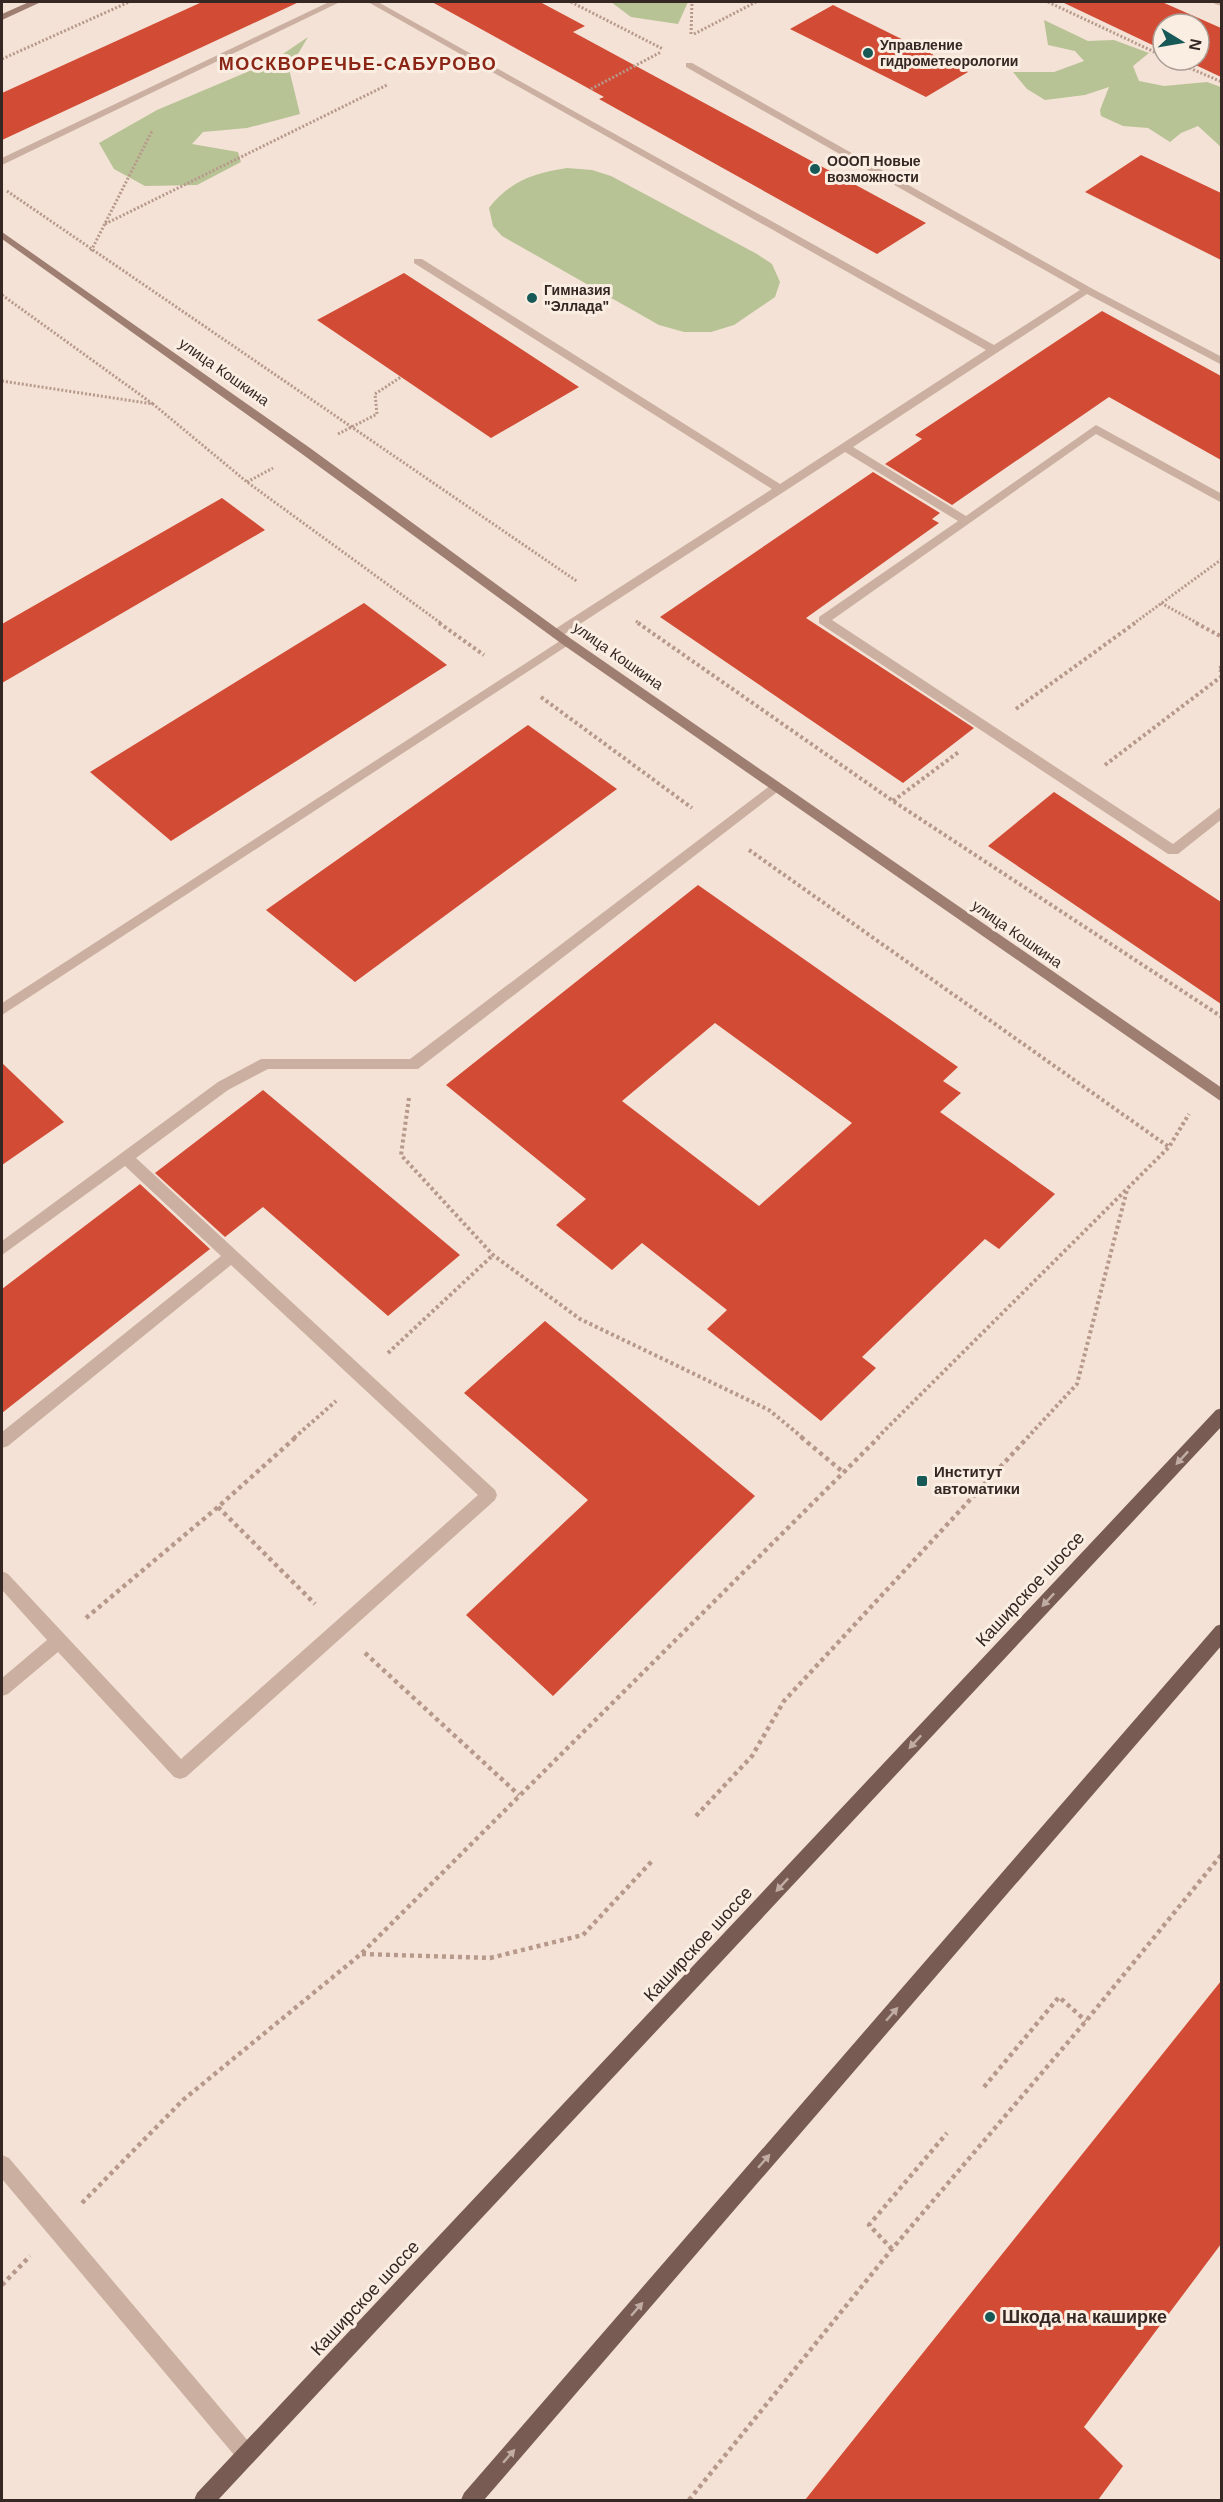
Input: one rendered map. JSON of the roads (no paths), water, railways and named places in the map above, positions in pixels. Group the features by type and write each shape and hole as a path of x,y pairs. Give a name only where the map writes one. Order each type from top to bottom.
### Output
{"main road":[{"path":"2,17 36,2"},
{"name":"улица Кошкина","path":"2,235 306,451 561,638 1217,1093"},
{"name":"Каширское шоссе","path":"204,2500 1221,1415"},
{"path":"471,2500 1221,1632"}],"lane":[{"path":"2,162 335,2"},
{"path":"372,2 994,350"},
{"path":"689,65 1087,290 1221,362"},
{"path":"418,261 777,488"},
{"path":"2,1010 513,677 561,638 777,488 1087,290"},
{"path":"1221,500 1096,429 823,620 1173,851 1221,811"},
{"path":"844,446 966,521"},
{"path":"2,1249 223,1086 266,1063 413,1065 776,787"},
{"path":"2,1579 180,1771 489,1495 127,1159"},
{"path":"2,1442 231,1257"},
{"path":"2,1688 58,1641"},
{"path":"2,2165 247,2455"}],"place":[{"name":"Управление гидрометеорологии","path":"868,53"},
{"name":"ОООП Новые возможности","path":"815,169"},
{"name":"Гимназия \"Эллада\"","path":"532,298"},
{"name":"Институт автоматики","path":"922,1481"},
{"name":"Шкода на каширке","path":"990,2317"}],"district":[{"name":"МОСКВОРЕЧЬЕ-САБУРОВО","path":"358,64"}]}
